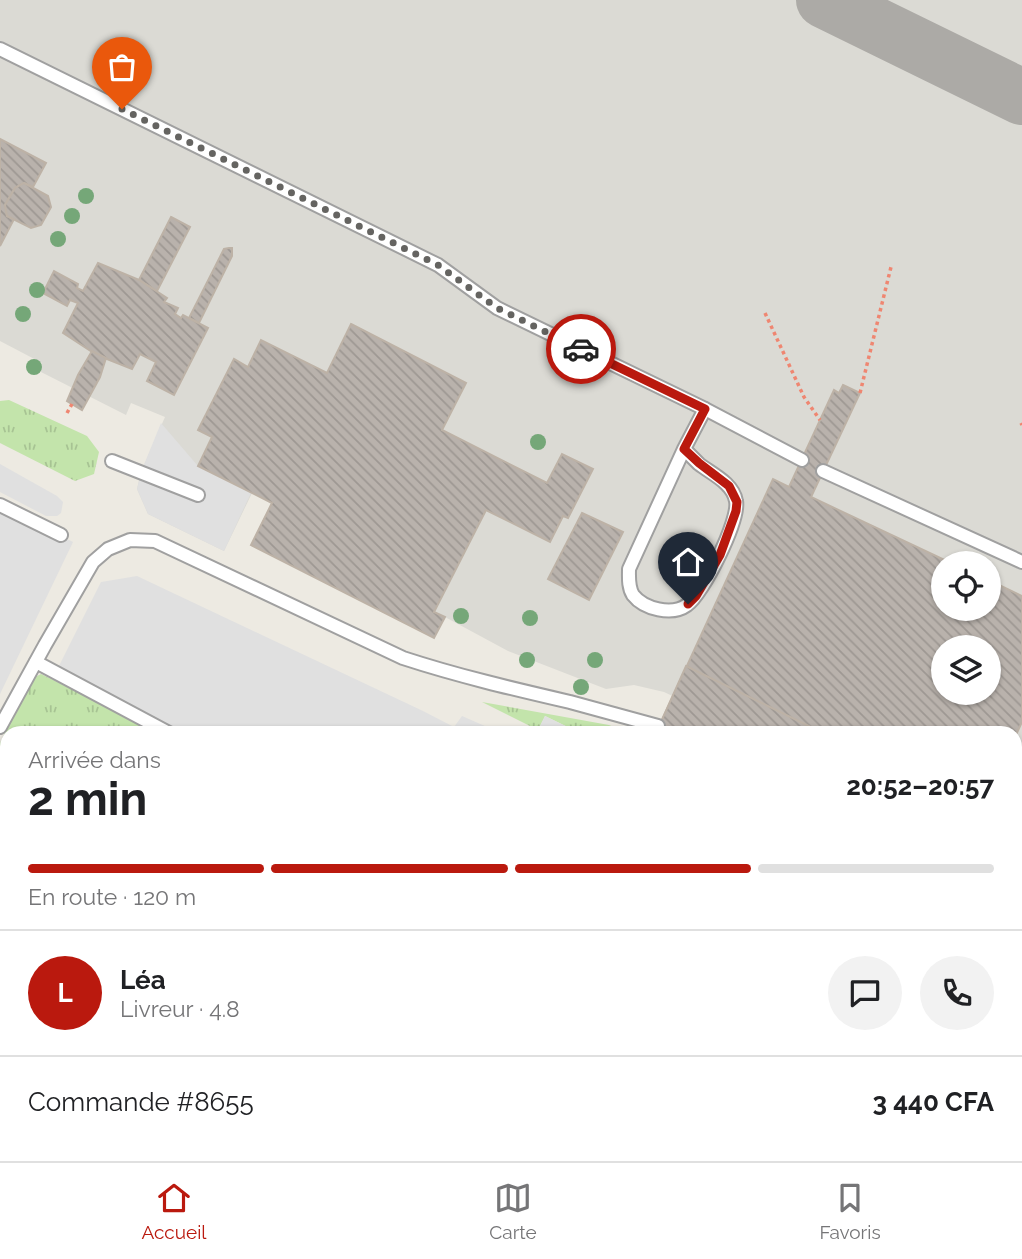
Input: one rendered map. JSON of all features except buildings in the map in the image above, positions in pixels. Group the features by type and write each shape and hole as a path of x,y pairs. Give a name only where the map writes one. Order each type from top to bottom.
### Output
{"lane":[{"path":"0,49 438,265 497,308 705,409 802,460"},
{"path":"684,449 729,486 737,502 736,511 720,555 696,596 679,610 666,611 643,603 633,594 629,569 684,449 705,409"},
{"path":"112,461 198,495"},
{"path":"823,471 1022,562"},
{"path":"0,505 61,535"},
{"path":"1,726 93,562 108,549 130,540 155,541 403,658 446,673 658,726"},
{"path":"36,662 156,726"}],"path":[{"path":"860,393 891,267"},
{"path":"765,313 804,397 820,420"},
{"path":"67,413 72,404"}],"shaded area":[{"path":"0,0 1022,0 1022,726 736,726 664,692 634,685 606,689 508,651 445,617 434,638 251,545 271,503 252,493 224,551 148,514 137,489 141,472 165,417 131,403 126,415 41,372 42,363 0,341"},
{"path":"161,423 198,466 251,493 224,551 148,514 137,489"},
{"path":"0,464 57,496 63,502 61,513 57,516 46,516 0,492"},
{"path":"0,505 73,542 0,694"},
{"path":"137,576 452,726 168,726 57,670 101,582"},
{"path":"462,716 485,726 455,726"},
{"path":"545,716 566,726 540,726"}],"green space":[{"path":"9,400 87,436 99,452 94,474 75,481 0,443 0,401"},
{"path":"41,674 147,726 8,726 35,677"},
{"path":"482,702 611,726 566,726 545,716 540,726 530,726"}],"taxiway":[{"path":"824,0 1022,97"}],"way so far":[{"path":"122,109 438,265 497,308 581,349"}],"route":[{"path":"581,349 705,409 684,449 729,486 737,502 720,555 696,596 688,604"}]}
